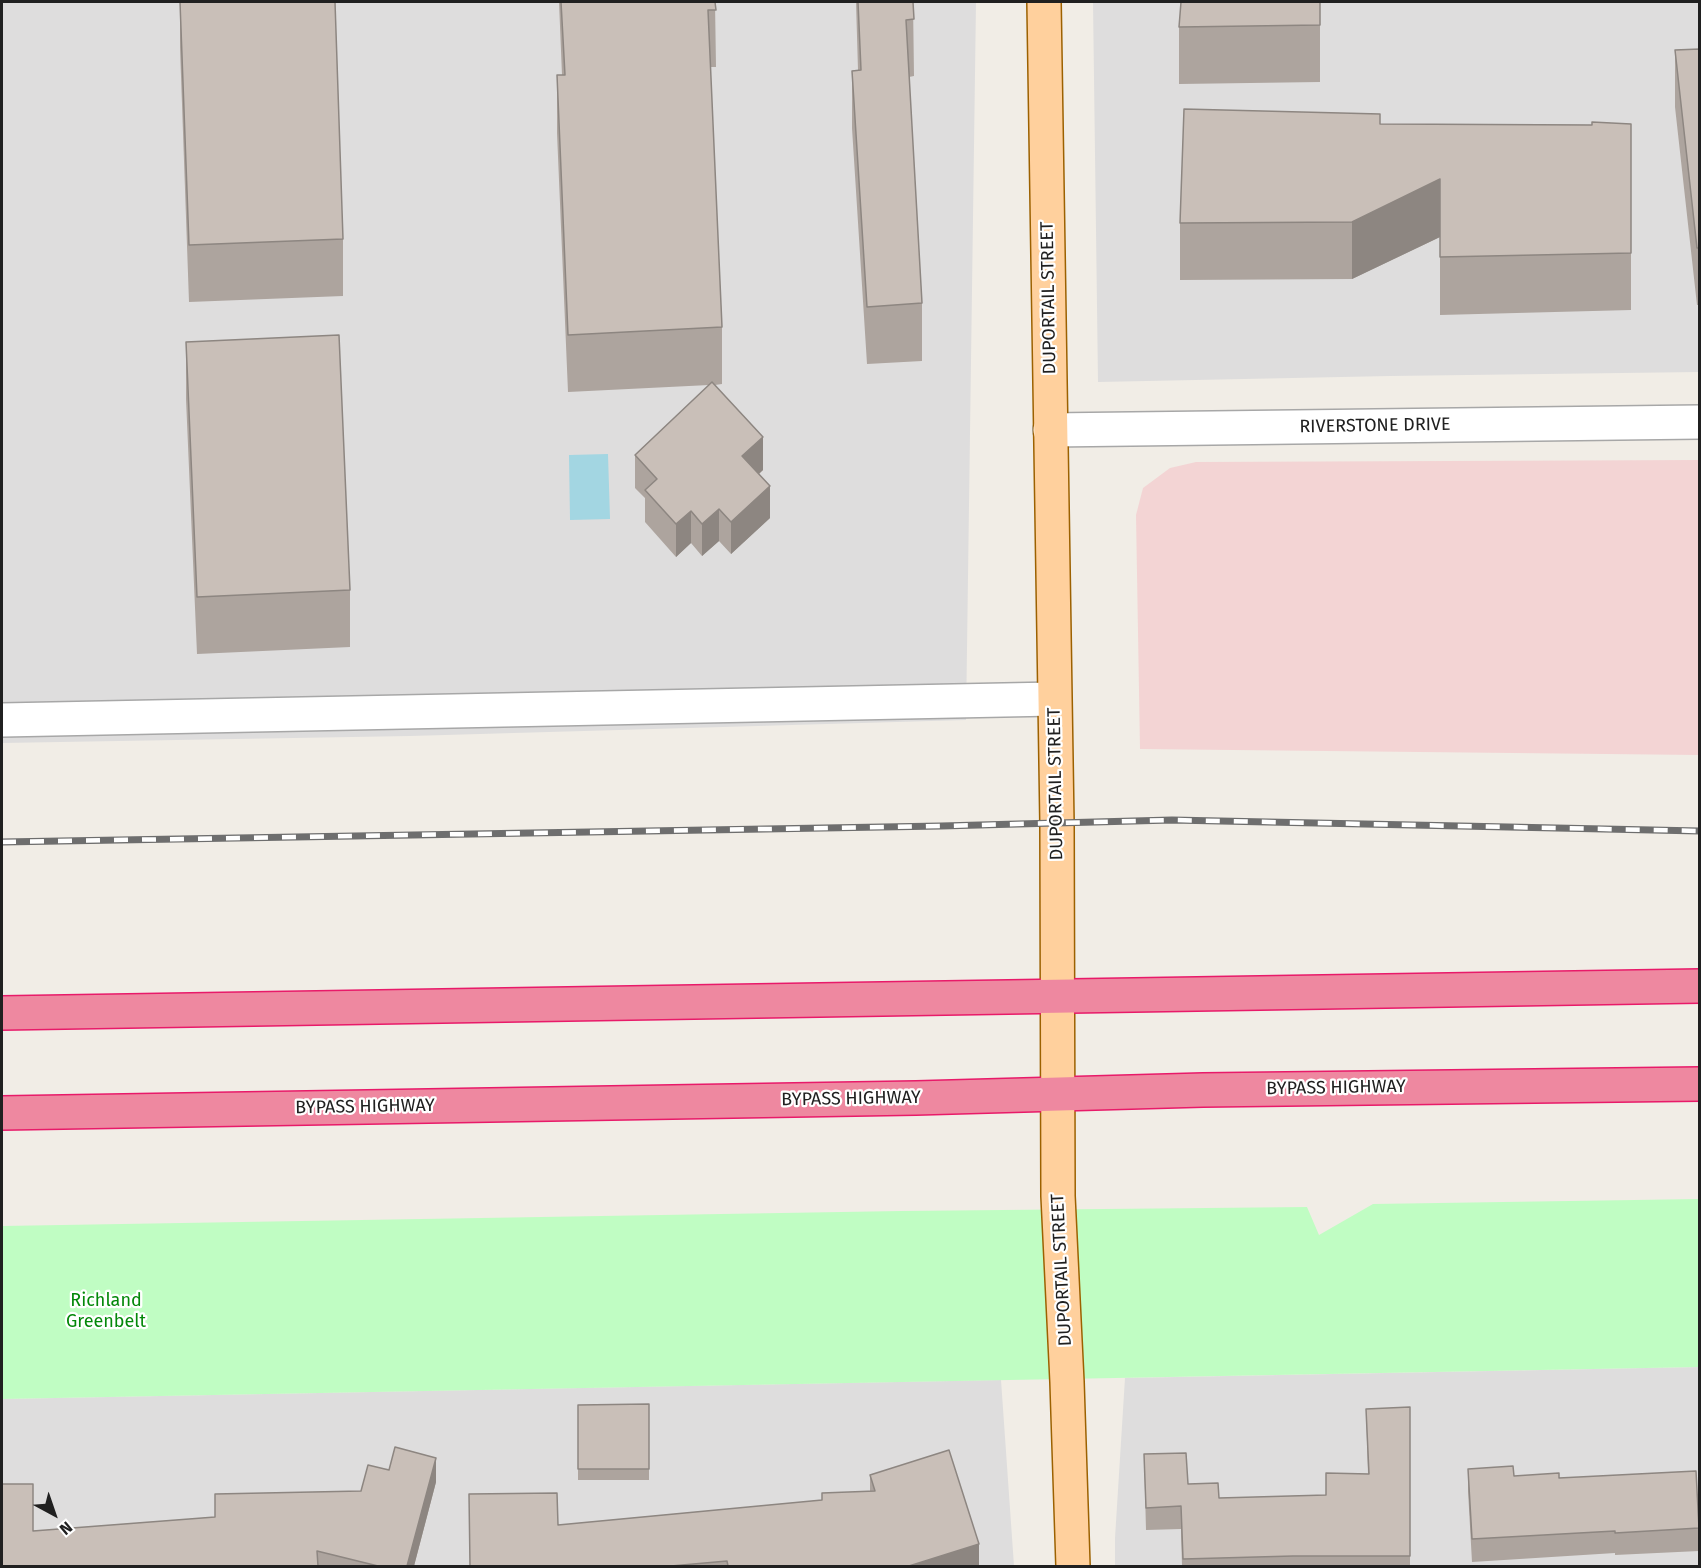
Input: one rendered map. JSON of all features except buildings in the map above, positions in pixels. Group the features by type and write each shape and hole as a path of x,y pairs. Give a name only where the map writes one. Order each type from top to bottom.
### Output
{"highway":[{"path":"2,1014 1700,986"},
{"name":"BYPASS HIGHWAY","path":"2,1113 916,1098 1059,1093 1700,1084"}],"main road":[{"name":"DUPORTAIL STREET","path":"1044,2 1059,995 1058,1196 1068,1383 1073,1566"}],"street":[{"name":"RIVERSTONE DRIVE","path":"1050,430 1700,422"},
{"path":"2,720 1054,699"}],"shaded area":[{"path":"2,2 976,2 966,720 410,736 2,743"},
{"path":"1093,2 1699,2 1699,372 1098,382"},
{"path":"1699,460 1699,755 1140,749 1136,515 1143,488 1170,468 1196,462"},
{"path":"1699,1367 1699,1566 1115,1566 1125,1378"},
{"path":"1001,1380 1014,1566 2,1566 2,1399"}],"green space":[{"name":"Richland Greenbelt","path":"1699,1199 1699,1367 2,1399 2,1226 901,1211 1307,1207 1319,1235 1373,1204"}],"water":[{"path":"608,454 610,519 570,520 569,455"}],"railway":[{"path":"2,842 1172,820 1700,831"}]}
